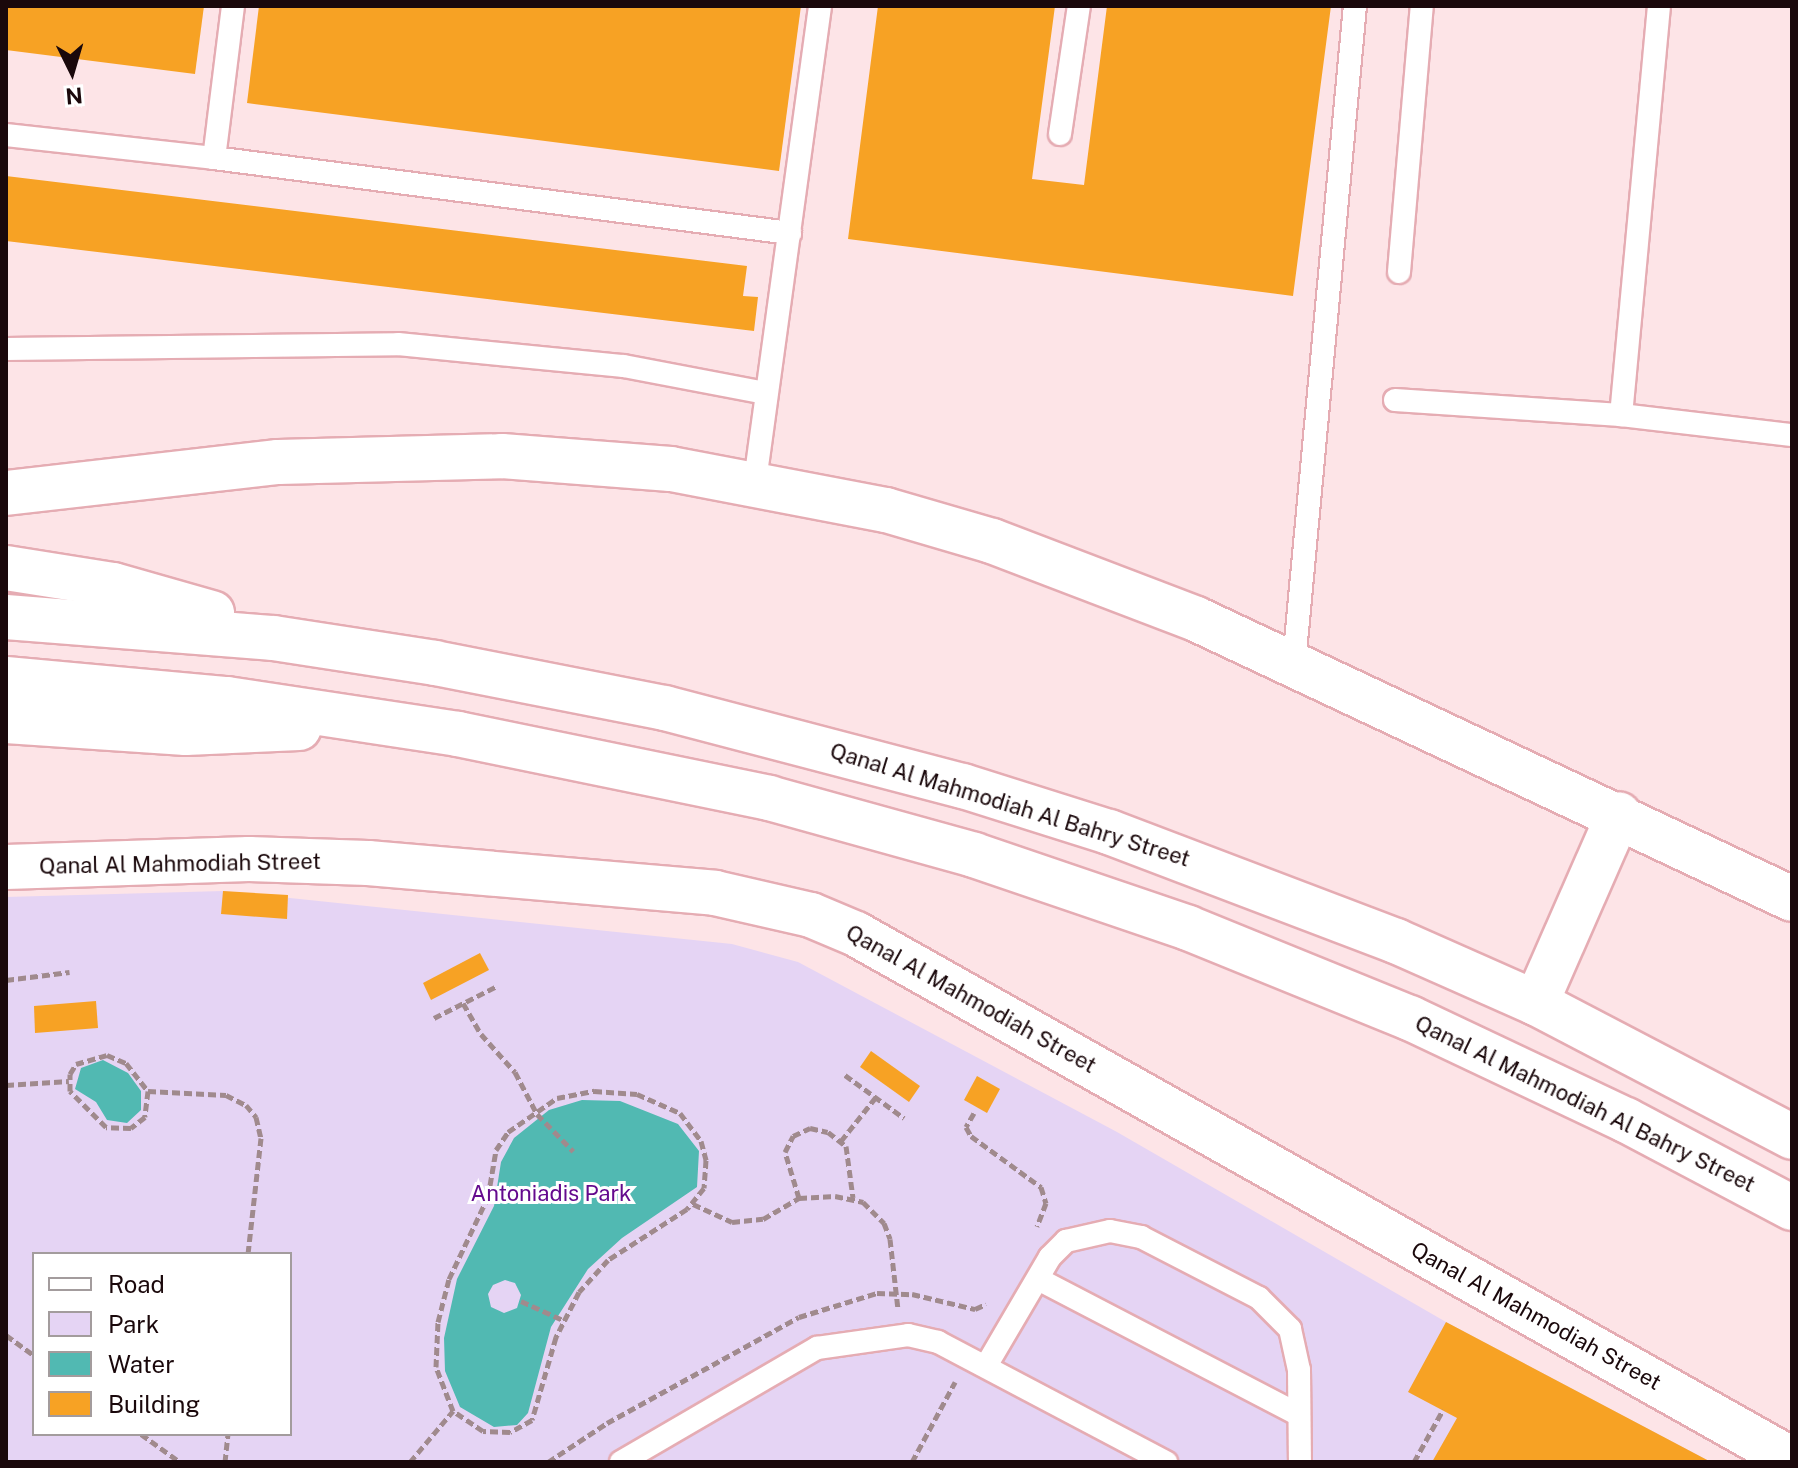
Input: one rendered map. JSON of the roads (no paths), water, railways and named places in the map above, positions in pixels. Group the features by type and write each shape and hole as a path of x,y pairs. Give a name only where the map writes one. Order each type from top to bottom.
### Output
{"main road":[{"path":"6,493 278,462 416,455 586,460 755,481 886,510 992,541 1095,578 1294,663 1619,814 1792,899"},
{"path":"6,568 113,585 274,638"},
{"path":"6,617 274,638"},
{"name":"Qanal Al Mahmodiah Al Bahry Street","path":"274,638 665,708 963,786 1253,884 1536,1003 1792,1137"},
{"path":"6,679 227,699 363,720"},
{"path":"6,721 201,733 363,720"},
{"name":"Qanal Al Mahmodiah Al Bahry Street","path":"363,720 562,753 769,798 1075,888 1410,1018 1626,1120 1792,1208"},
{"path":"1536,1003 1619,814"},
{"name":"Qanal Al Mahmodiah Street","path":"6,867 249,859 368,863 715,893 811,915 888,952 1792,1460"}],"lane":[{"path":"214,158 233,6"},
{"path":"755,481 820,6"},
{"path":"1060,134 1079,6"},
{"path":"1294,663 1355,6"},
{"path":"1399,272 1422,6"},
{"path":"1621,415 1659,6"},
{"path":"6,135 214,158 790,233"},
{"path":"6,349 398,344 594,362 766,393"},
{"path":"1395,400 1621,415 1792,435"},
{"path":"986,1366 1038,1279 1066,1241 1110,1231 1141,1237 1259,1298 1283,1320 1298,1348 1300,1462"},
{"path":"1038,1279 1299,1415"},
{"path":"621,1462 817,1348 901,1336 938,1342 1166,1462"}],"water":[{"path":"103,1060 128,1073 141,1091 141,1110 127,1123 107,1120 96,1102 75,1089 81,1068"},
{"path":"582,1100 620,1101 678,1124 699,1151 697,1187 622,1238 588,1269 551,1327 528,1413 517,1425 494,1427 460,1407 445,1371 444,1338 457,1279 494,1206 501,1162 514,1138 549,1110","holes":["505,1280 515,1283 521,1295 517,1308 504,1313 491,1307 488,1294 493,1285"]}],"park label":[{"name":"Antoniadis Park","path":"551,1194"}]}
